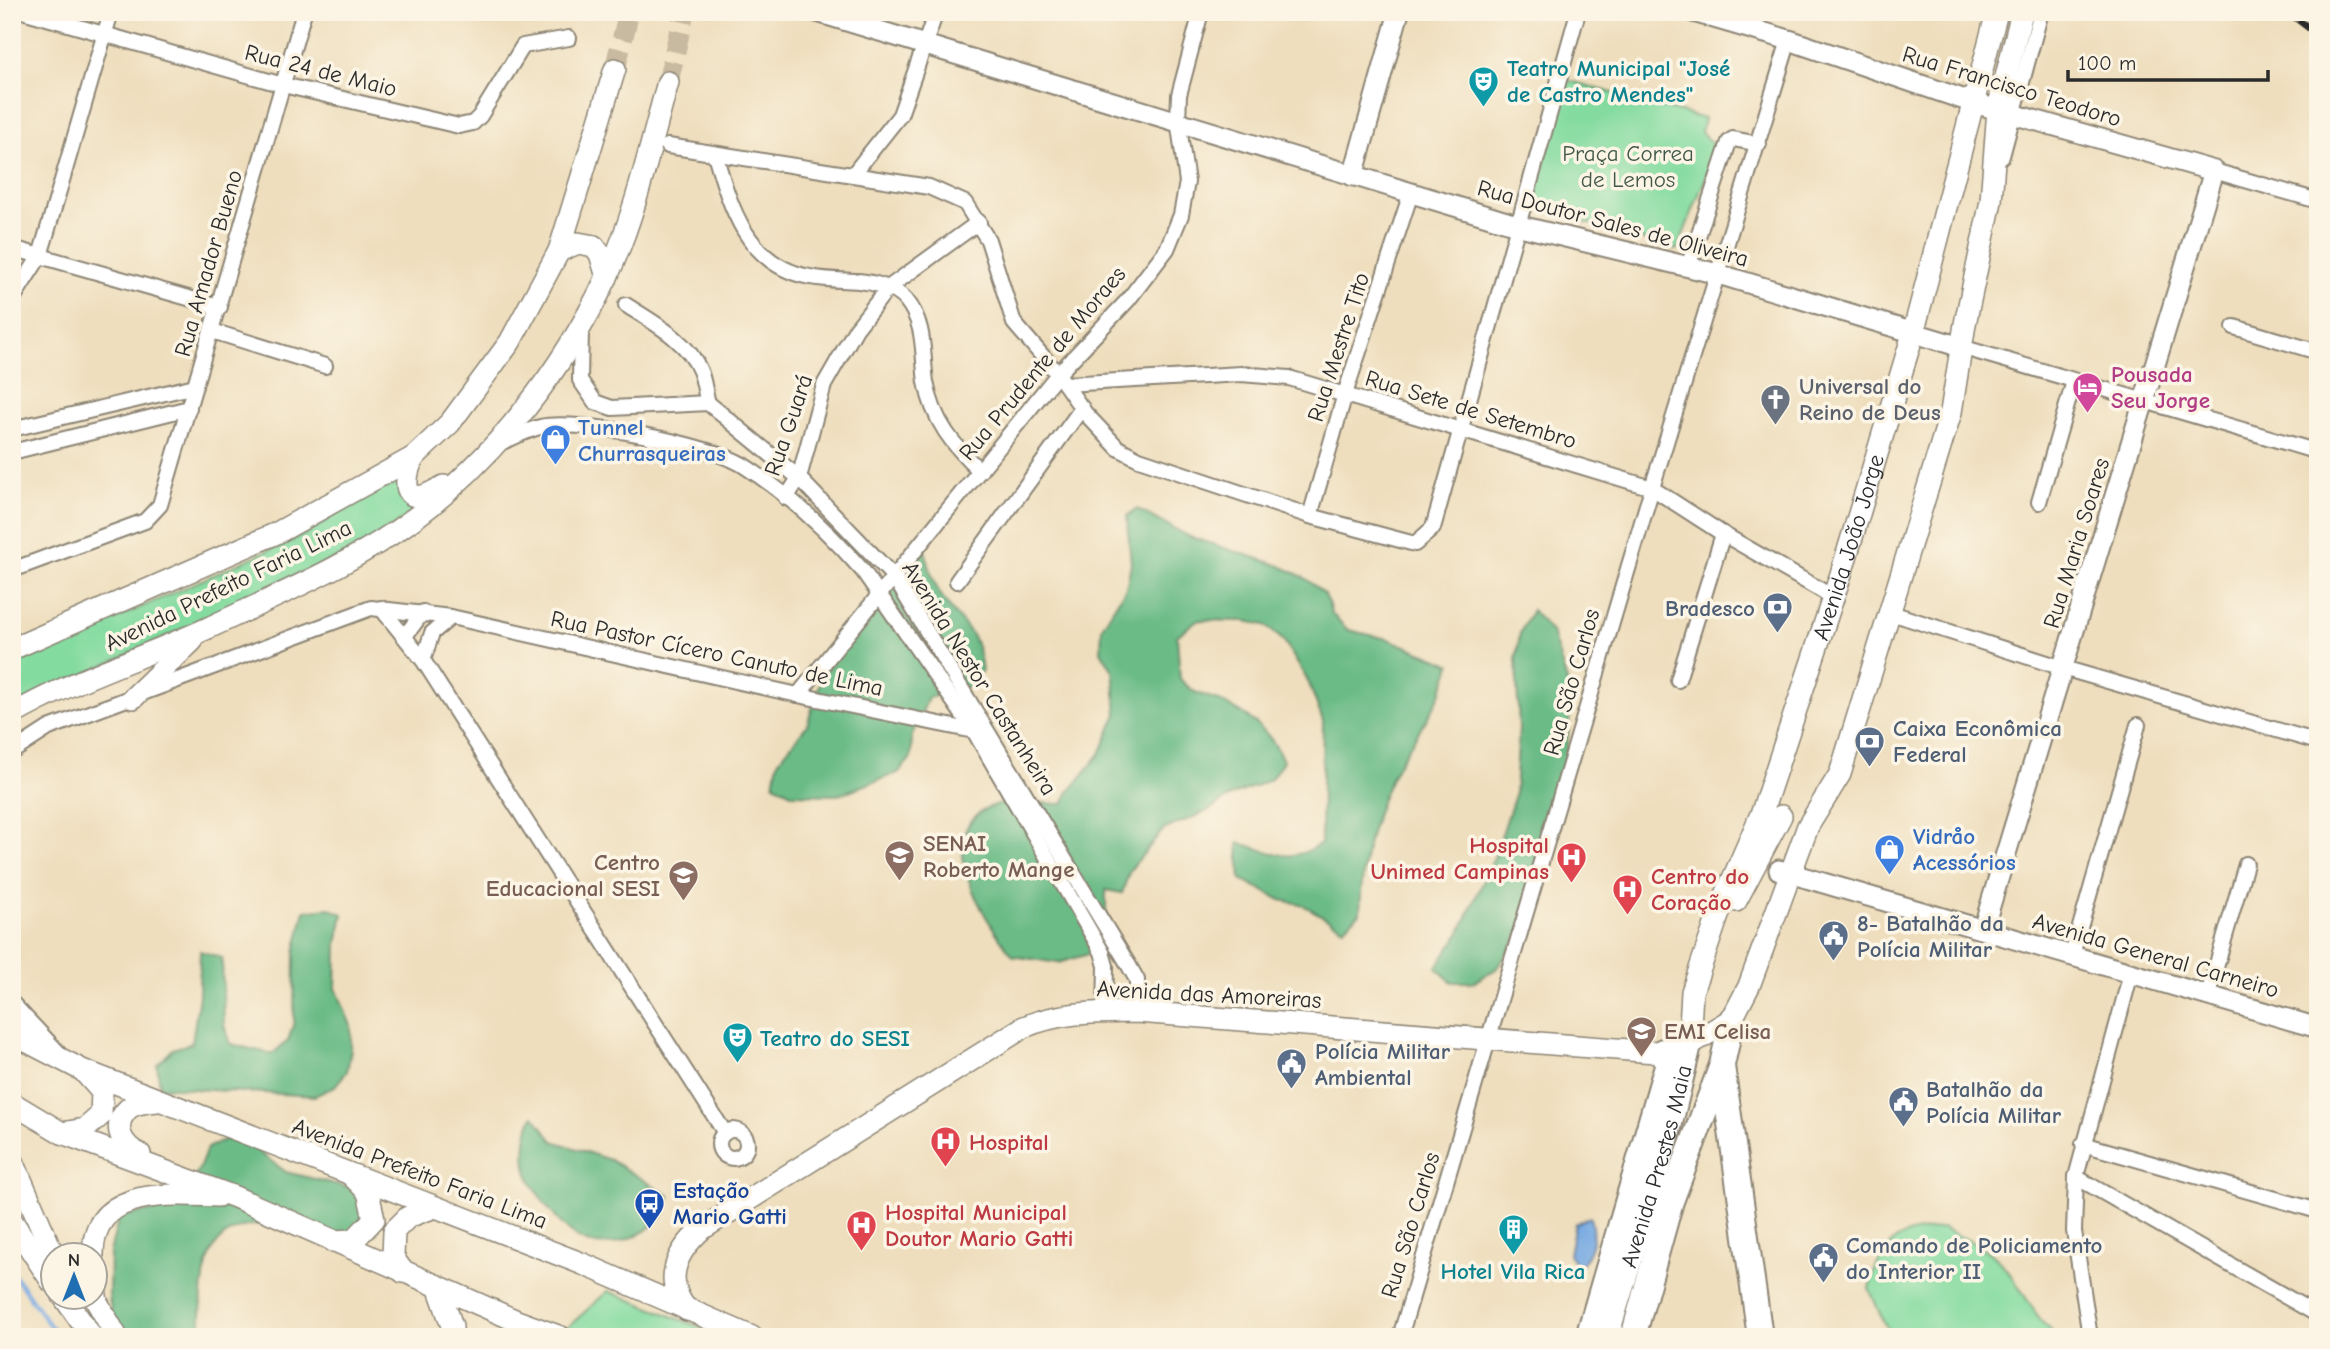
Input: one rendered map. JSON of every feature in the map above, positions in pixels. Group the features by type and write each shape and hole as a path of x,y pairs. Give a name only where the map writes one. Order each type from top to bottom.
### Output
{"highway":[{"path":"1732,1019 1722,1065 1759,1333"},
{"name":"Avenida Prestes Maia","path":"1606,1337 1664,1148 1689,1045"},
{"path":"1588,1337 1668,1062 1663,1051"},
{"name":"Avenida Prestes Maia","path":"1633,1337 1671,1201 1722,1065"}],"main road":[{"name":"Rua Doutor Sales de Oliveira","path":"817,12 1520,226 1718,274 1961,347"},
{"path":"1353,176 1399,12"},
{"name":"Rua Francisco Teodoro","path":"1693,12 1789,40 1973,103 2214,171"},
{"name":"Avenida João Jorge","path":"1692,992 1708,942 1762,812 1921,335 1973,103 1997,12"},
{"path":"1491,1038 1663,1051 1689,1045 1732,1019 1749,986 1785,872 1808,826 1840,775 1951,412 1965,324 1991,201 2022,12"},
{"name":"Avenida Prefeito Faria Lima","path":"12,649 278,533 414,457 450,423 510,342 559,251 615,69"},
{"name":"Avenida Prefeito Faria Lima","path":"12,715 204,629 366,549 416,517 496,445 581,327 607,276 633,206 668,82"},
{"name":"Rua Maria Soares","path":"1983,929 2214,171"},
{"path":"559,251 578,243 594,246 600,254 607,276"},
{"path":"1921,335 1965,324"},
{"path":"414,457 405,474 408,488 414,494 422,496 457,481"},
{"path":"133,698 204,629"},
{"path":"1839,733 1840,775"},
{"path":"1708,942 1758,864 1781,816"},
{"name":"Avenida General Carneiro","path":"1785,872 2318,1028"},
{"name":"Avenida Prestes Maia","path":"1689,1045 1692,992"},
{"name":"Avenida das Amoreiras","path":"687,1310 675,1296 673,1280 683,1250 702,1229 1024,1027 1069,1013 1137,1012 1491,1038"},
{"name":"Avenida Prefeito Faria Lima","path":"12,1028 28,1042 75,1066 157,1101 583,1264 752,1337"},
{"path":"62,1133 85,1129 101,1115 102,1092 75,1066"},
{"path":"157,1101 138,1103 129,1108 121,1124 120,1139 126,1148 168,1166 187,1179"},
{"path":"12,1103 62,1133 235,1197 403,1272 561,1337"},
{"path":"12,1159 47,1240"},
{"path":"332,1241 354,1240 374,1219 368,1192 348,1173"},
{"path":"96,1240 100,1225 113,1209 134,1198 235,1197"},
{"path":"403,1272 393,1257 394,1231 408,1217 435,1207"},
{"path":"12,1222 38,1261"},
{"path":"438,1286 452,1326 452,1337"},
{"path":"72,1310 92,1337"},
{"path":"86,1310 103,1337"},
{"path":"102,1310 117,1337"}],"street":[{"name":"Rua 24 de Maio","path":"26,12 283,85 416,118 467,125 480,116 523,46 569,38"},
{"path":"12,300 40,256 111,12"},
{"name":"Rua Amador Bueno","path":"12,570 145,521 160,505 166,492 304,12"},
{"path":"854,173 900,115 926,47 936,12"},
{"name":"Rua Prudente de Moraes","path":"798,695 980,471 1129,300 1167,249 1181,215 1187,182 1178,120 1181,84 1201,12"},
{"path":"668,146 854,173 929,187 965,203 988,240 1014,323 1118,448 1139,459 1310,516 1415,544 1433,528 1578,12"},
{"path":"2005,112 2040,12"},
{"name":"Rua São Carlos","path":"1400,1337 1491,1038 1652,488 1789,40"},
{"path":"1688,267 1729,142 1733,139 1759,144"},
{"path":"715,154 736,220 752,243 769,260 808,277 864,281 888,288 906,299 919,323 926,382 940,425 951,443 980,471"},
{"name":"Rua Francisco Teodoro","path":"2214,171 2318,201"},
{"name":"Rua Mestre Tito","path":"1310,516 1345,394 1412,193"},
{"name":"Rua Guará","path":"786,498 799,478 824,385 856,329 888,288 979,222"},
{"path":"12,247 220,306"},
{"path":"581,327 580,380 595,402 612,408 708,403 701,371 689,355 672,335 626,305"},
{"path":"2234,327 2318,352"},
{"path":"212,331 325,366"},
{"name":"Rua Doutor Sales de Oliveira","path":"1961,347 2318,452"},
{"name":"Rua Sete de Setembro","path":"1061,379 1265,374 1345,394 1652,488 1723,534 1833,597"},
{"path":"2039,502 2074,381"},
{"path":"12,429 195,386"},
{"path":"167,393 173,412"},
{"name":"Avenida Nestor Castanheira","path":"708,403 799,478 894,576 1132,970 1138,985 1137,1012"},
{"path":"12,452 189,408"},
{"path":"957,581 1082,408"},
{"name":"Avenida Nestor Castanheira","path":"496,445 540,427 578,424 611,429 727,458 742,465 786,498 842,546 974,732 1105,959 1105,1013"},
{"path":"1678,680 1723,534"},
{"path":"381,608 423,660 725,1133"},
{"name":"Rua Pastor Cícero Canuto de Lima","path":"12,752 48,728 133,698 353,612 381,608 451,617 974,732"},
{"path":"405,636 423,612"},
{"path":"1891,613 2063,668 2318,742"},
{"path":"423,660 432,633 451,617"},
{"path":"2072,955 2138,725"},
{"path":"2208,995 2246,864"},
{"path":"2090,1337 2074,1231 2076,1177 2132,973"},
{"path":"12,1003 75,1066"},
{"path":"2083,1144 2318,1211"},
{"path":"2076,1177 2318,1315"}],"green space":[{"name":"Praça Correa de Lemos","path":"1567,80 1704,119 1701,132 1717,149 1677,250 1531,206"},
{"path":"399,472 418,511 359,548 12,708 12,665 309,532"},
{"path":"1137,509 1190,537 1281,566 1305,578 1325,594 1332,614 1348,630 1388,639 1451,664 1436,703 1399,763 1382,798 1366,855 1360,913 1344,928 1301,904 1281,900 1241,879 1238,843 1280,855 1298,854 1321,844 1323,721 1308,681 1284,641 1265,625 1245,621 1197,620 1177,636 1180,679 1195,692 1238,711 1265,732 1283,761 1270,780 1163,830 1130,870 1122,893 1106,890 1106,932 1099,951 1058,963 1013,956 979,902 963,859 964,838 971,821 988,808 1005,803 1063,804 1068,793 1100,754 1117,714 1113,671 1101,651 1102,627 1126,588 1131,564 1127,516"},
{"path":"923,543 938,589 972,635 982,670 970,686 928,698 912,735 911,758 898,773 838,795 793,794 774,784 778,762 807,725 820,683 840,645"},
{"path":"1532,610 1552,633 1570,691 1566,757 1519,935 1496,969 1474,982 1452,982 1436,968 1459,934 1494,858 1515,795 1519,728 1516,658 1520,633"},
{"path":"328,908 343,914 337,944 336,988 351,1026 347,1071 335,1086 315,1096 160,1087 157,1065 173,1049 192,1043 199,996 200,951 222,958 224,1025 230,1044 272,1054 288,1041 294,1022 295,952 305,911"},
{"path":"534,1116 553,1141 610,1160 670,1196 662,1216 645,1231 612,1244 589,1243 578,1238 549,1209 528,1174 526,1144"},
{"path":"226,1139 251,1146 286,1172 368,1192 377,1211 377,1233 358,1242 283,1225 244,1227 228,1234 210,1255 202,1290 201,1337 114,1337 109,1296 110,1252 119,1216 154,1210 177,1200 193,1181 207,1148"},
{"path":"1942,1228 1994,1256 2015,1280 2048,1329 2057,1337 1895,1337 1884,1323 1869,1288 1880,1260 1892,1243 1901,1237"},
{"path":"608,1291 725,1337 589,1337 567,1328"}],"water":[{"path":"1590,1217 1592,1244 1578,1267 1569,1254 1575,1223"}],"waterway":[{"path":"12,1272 58,1337"}],"tunnel":[{"path":"615,69 629,12"},
{"path":"668,82 684,12"}],"railway":[{"path":"2288,12 2318,35"}],"place":[{"name":"Teatro Municipal \"José de Castro Mendes\"","path":"1484,108"},
{"name":"Pousada Seu Jorge","path":"2088,414"},
{"name":"Universal do Reino de Deus","path":"1776,426"},
{"name":"Tunnel Churrasqueiras","path":"555,467"},
{"name":"Bradesco","path":"1778,635"},
{"name":"Caixa Econômica Federal","path":"1870,768"},
{"name":"Vidråo Acessórios","path":"1890,876"},
{"name":"SENAI Roberto Mange","path":"900,883"},
{"name":"Hospital Unimed Campinas","path":"1572,885"},
{"name":"Centro Educacional SESI","path":"683,902"},
{"name":"Centro do Coração","path":"1628,916"},
{"name":"8- Batalhão da Polícia Militar","path":"1834,963"},
{"name":"EMI Celisa","path":"1641,1058"},
{"name":"Teatro do SESI","path":"737,1065"},
{"name":"Polícia Militar Ambiental","path":"1292,1091"},
{"name":"Batalhão da Polícia Militar","path":"1903,1129"},
{"name":"Hospital","path":"946,1169"},
{"name":"Estação Mario Gatti","path":"650,1230"},
{"name":"Hospital Municipal Doutor Mario Gatti","path":"862,1252"},
{"name":"Hotel Vila Rica","path":"1513,1257"},
{"name":"Comando de Policiamento do Interior II","path":"1823,1285"}]}
